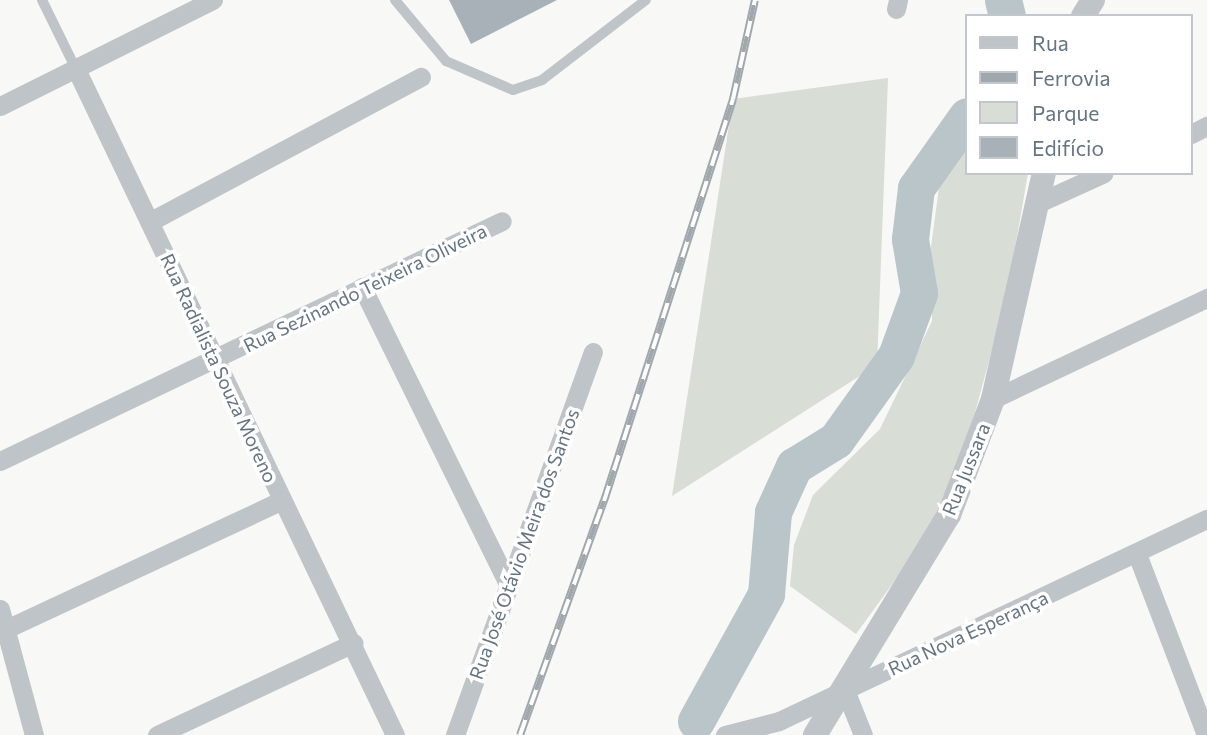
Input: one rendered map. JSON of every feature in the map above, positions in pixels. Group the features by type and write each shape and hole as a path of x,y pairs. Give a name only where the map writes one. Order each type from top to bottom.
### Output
{"street":[{"path":"0,106 77,71 213,0"},
{"name":"Rua Radialista Souza Moreno","path":"77,71 151,221 213,363 353,643 395,735"},
{"path":"151,221 421,77"},
{"name":"Rua Jussara","path":"815,735 845,690 949,516 993,399 1044,175"},
{"path":"1038,203 1100,175"},
{"name":"Rua Sezinando Teixeira Oliveira","path":"0,461 213,363 502,221"},
{"path":"362,288 509,586"},
{"path":"993,399 1207,298"},
{"name":"Rua José Otávio Meira dos Santos","path":"455,735 593,352"},
{"path":"6,629 281,501"},
{"name":"Rua Nova Esperança","path":"725,735 779,721 1207,519"},
{"path":"1137,554 1201,731"},
{"path":"0,609 34,735"},
{"path":"157,735 353,643"},
{"path":"845,690 863,735"}],"lane":[{"name":"Rua Radialista Souza Moreno","path":"43,0 77,71"},
{"path":"395,0 446,61 513,90 542,80 646,0"}],"green space":[{"path":"888,78 877,365 672,496 733,99"},
{"path":"965,146 965,175 1028,175 1007,295 974,416 931,531 856,634 790,586 794,545 813,495 880,429 932,321 931,247 942,165"}],"building":[{"path":"449,0 557,0 471,44"}],"waterway":[{"path":"1003,0 1006,14"},
{"path":"696,721 766,594 773,512 794,466 836,440 896,356 919,293 910,239 916,188 965,119"}],"railway":[{"path":"520,735 604,501 733,99 755,0"}]}
